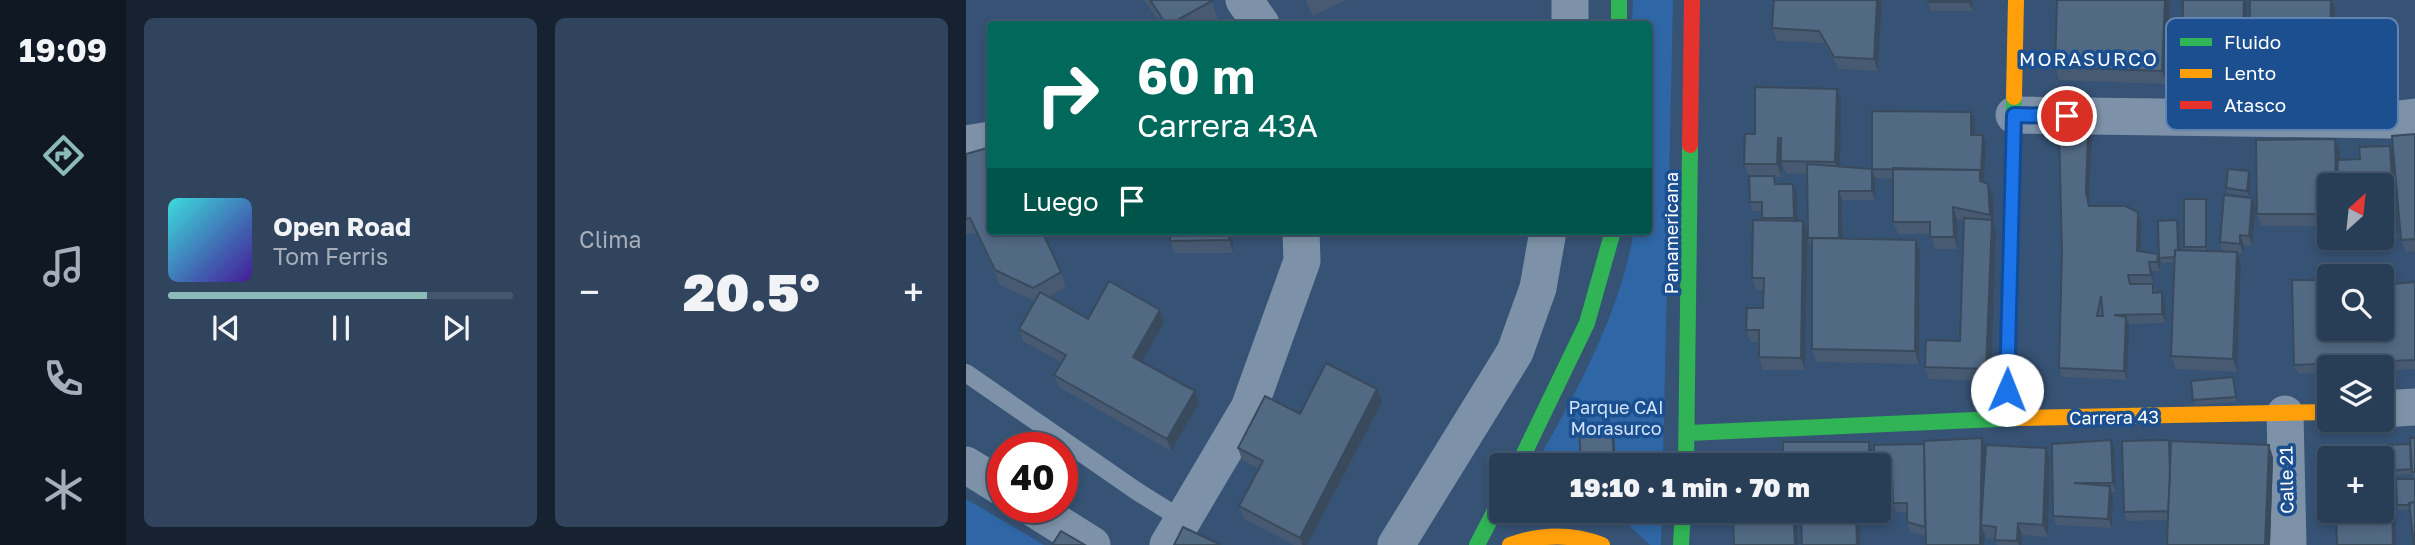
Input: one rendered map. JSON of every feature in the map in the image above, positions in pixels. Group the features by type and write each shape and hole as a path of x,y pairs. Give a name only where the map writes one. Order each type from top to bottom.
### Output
{"street":[{"path":"1244,0 1259,21"},
{"path":"1570,0 1570,21"},
{"path":"1619,0 1619,21"},
{"name":"Panamericana","path":"1687,453 1692,0"},
{"path":"2007,418 2016,0"},
{"path":"2014,115 2166,117"},
{"path":"966,144 987,140"},
{"path":"1176,532 1249,408 1302,261 1301,235"},
{"path":"1396,545 1515,352 1538,288 1547,235"},
{"path":"1525,453 1576,355 1607,268 1612,235"},
{"path":"2394,408 2415,407"},
{"name":"Carrera 43","path":"1689,433 2007,418 2317,413"},
{"name":"Calle 21","path":"2286,414 2288,545"},
{"path":"966,465 987,478"},
{"path":"1477,545 1489,522"},
{"path":"1057,523 1092,545"},
{"path":"1681,545 1682,523"},
{"path":"1510,545 1521,540 1559,535 1602,545"}],"lane":[{"path":"966,373 1138,492 1176,532"}],"green space":[{"name":"Parque CAI Morasurco","path":"1633,0 1673,0 1663,453 1542,453 1595,352 1618,292 1633,235 1652,235 1652,21 1632,21"},
{"path":"966,499 987,511 987,523 1007,523 1044,545 966,545"},
{"path":"1626,523 1662,523 1661,545 1650,545"}],"building":[{"path":"1150,0 1212,1 1175,21 1164,21"},
{"path":"1774,0 1877,0 1874,59 1834,57 1819,31 1772,28"},
{"path":"1969,0 1969,2 1928,2"},
{"path":"2057,0 2165,0 2162,71 2055,67"},
{"path":"2183,0 2244,0 2243,18 2183,18"},
{"path":"2250,0 2331,0 2330,18 2250,18"},
{"path":"1755,87 1837,89 1835,162 1781,161 1781,138 1778,138 1777,164 1744,164 1745,134 1755,134"},
{"path":"1872,111 1971,112 1971,135 1983,135 1981,173 1980,170 1872,169"},
{"path":"2059,131 2088,132 2086,192 2089,206 2125,206 2138,212 2137,251 2158,254 2157,262 2149,262 2151,275 2128,275 2130,284 2153,284 2153,293 2162,292 2162,314 2114,315 2126,317 2124,371 2059,368 2062,252","holes":["2101,296 2103,316 2097,316"]},
{"path":"2415,134 2415,239 2401,240 2392,136"},
{"path":"2335,139 2336,173 2317,173 2317,214 2257,214 2256,140"},
{"path":"2390,146 2392,173 2338,173 2338,160 2360,159 2359,147"},
{"path":"987,148 987,235 1044,235 1061,272 1033,288 995,270 970,218 966,219 966,154"},
{"path":"1807,164 1872,169 1872,191 1839,191 1839,238 1808,238"},
{"path":"1893,168 1980,170 1980,181 1988,184 1990,215 1953,207 1954,237 1930,237 1930,222 1893,222"},
{"path":"2228,169 2249,171 2247,191 2226,188"},
{"path":"1749,176 1774,176 1775,184 1793,184 1794,218 1762,218 1762,202 1750,202"},
{"path":"2224,195 2252,198 2249,236 2240,235 2240,244 2220,242"},
{"path":"2184,199 2206,199 2206,247 2184,247"},
{"path":"1964,218 1992,220 1986,369 1925,367 1926,340 1960,341"},
{"path":"1753,220 1803,221 1801,358 1759,357 1759,330 1746,330 1747,308 1763,308 1764,278 1752,278"},
{"path":"2177,220 2178,250 2175,250 2175,257 2159,258 2158,221"},
{"path":"1170,235 1229,235 1229,240 1170,241"},
{"path":"1812,238 1916,240 1915,351 1812,349"},
{"path":"2175,250 2237,252 2233,359 2171,356"},
{"path":"2292,280 2317,280 2317,341 2394,341 2394,284 2415,282 2415,360 2394,361 2394,355 2317,355 2317,364 2294,365"},
{"path":"1109,281 1160,310 1133,357 1195,391 1167,439 1054,375 1066,355 1019,329 1040,292 1088,319"},
{"path":"1326,363 1377,389 1300,538 1239,506 1263,461 1238,448 1265,396 1300,414"},
{"path":"2233,377 2236,397 2193,400 2191,381"},
{"path":"1612,427 1614,453 1580,453 1579,428"},
{"path":"1982,438 1980,545 1926,545 1924,441"},
{"path":"2410,438 2415,438 2415,472 2412,472"},
{"path":"2111,440 2113,483 2074,483 2110,486 2108,519 2053,516 2052,444"},
{"path":"2169,440 2168,511 2124,512 2122,441"},
{"path":"2171,441 2269,445 2265,545 2167,545"},
{"path":"1783,442 1869,442 1869,453 1783,453"},
{"path":"1924,444 1925,527 1907,522 1907,503 1893,503 1891,453 1874,453 1874,445"},
{"path":"2410,444 2411,469 2394,470 2394,446 2383,445"},
{"path":"1986,445 2046,448 2043,525 2018,523 2017,541 1995,540 1996,527 1981,525"},
{"path":"2396,479 2415,479 2415,502 2409,503 2410,505 2397,505"},
{"path":"2415,502 2415,545 2414,545 2409,503"},
{"path":"1733,523 1794,523 1795,545 1734,545"},
{"path":"1801,523 1856,523 1857,545 1802,545"},
{"path":"2336,523 2392,523 2393,545 2337,545"},
{"path":"1183,527 1221,545 1174,545"},
{"path":"1061,531 1085,545 1052,545"}],"traffic: fast":[{"path":"1619,0 1619,21"},
{"path":"2006,418 2014,97"},
{"path":"1686,453 1690,145"},
{"path":"1524,453 1587,323 1612,235"},
{"path":"1689,433 2019,418"},
{"path":"1477,545 1489,522"},
{"path":"1681,545 1682,523"}],"traffic: slow":[{"path":"2014,97 2016,0"},
{"path":"2019,418 2317,412"},
{"path":"1510,545 1556,536 1579,538 1602,545"}],"traffic: jam":[{"path":"1690,145 1692,0"}],"district":[{"name":"MORASURCO","path":"2089,58"}],"route":[{"path":"2007,390 2014,115 2067,116"}]}
